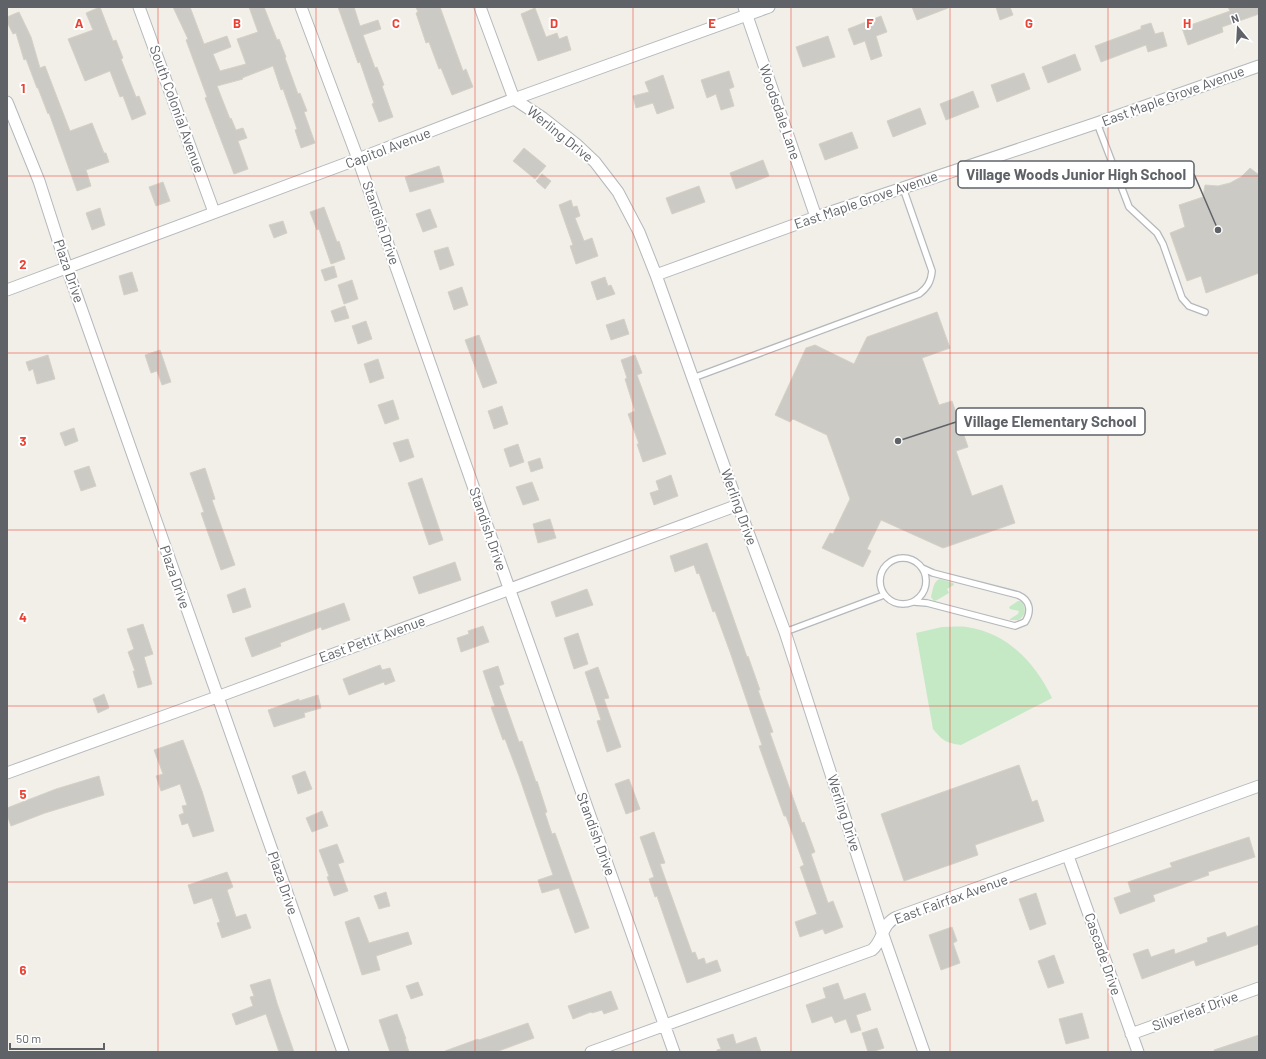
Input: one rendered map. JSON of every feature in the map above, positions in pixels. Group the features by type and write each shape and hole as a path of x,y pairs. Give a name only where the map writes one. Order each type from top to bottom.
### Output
{"street":[{"name":"South Colonial Avenue","path":"139,7 214,212"},
{"name":"Standish Drive","path":"301,7 358,159 674,1052"},
{"name":"Werling Drive","path":"480,7 514,99 576,144 595,162 618,192 639,232 656,275 785,632 882,932 924,1052"},
{"name":"Capitol Avenue","path":"7,290 358,159 745,11 769,7"},
{"name":"Woodsdale Lane","path":"745,11 816,217"},
{"name":"East Maple Grove Avenue","path":"656,275 816,217 1097,123 1259,66"},
{"name":"Plaza Drive","path":"7,102 39,181 67,268 343,1052"},
{"name":"East Pettit Avenue","path":"7,772 217,697 738,504"},
{"name":"East Fairfax Avenue","path":"591,1052 872,950 880,941 882,932 887,923 897,917 1259,786"},
{"name":"Cascade Drive","path":"1068,856 1138,1052"},
{"name":"Silverleaf Drive","path":"1131,1034 1259,988"}],"lane":[{"path":"1097,123 1129,207 1157,233 1163,244 1182,298 1189,306 1206,312"},
{"path":"693,378 919,294 926,288 931,280 932,272 903,187"},
{"path":"909,559 916,562 922,568 934,573 1018,595 1026,601 1029,606 1029,612 1025,622 1014,626 927,603 914,602 898,604 884,595 880,580 886,566 893,561 909,559"},
{"path":"914,602 920,597 926,583 922,568"},
{"path":"785,632 884,595"}],"green space":[{"path":"940,579 953,583 954,585 947,589 949,593 934,601 931,597 933,589 936,582"},
{"path":"1018,601 1021,601 1025,612 1018,620 1010,620 1018,614 1019,611 1010,609 1009,607"},
{"path":"942,627 967,627 981,630 1007,643 1028,661 1045,685 1052,698 961,745 945,741 933,729 916,633"}],"building":[{"path":"100,7 113,41 116,40 123,58 121,59 136,97 139,96 146,114 132,120 123,96 120,97 110,71 85,81 68,39 93,30 86,13"},
{"path":"173,7 190,7 204,44 227,36 231,47 213,54 220,71 246,64 237,39 258,32 249,7 264,7 277,40 279,39 298,94 300,93 307,111 304,112 315,143 301,148 295,130 297,129 273,66 242,78 243,79 217,86 236,130 243,128 247,138 238,141 248,169 234,174 205,98 207,97 186,40 188,39"},
{"path":"338,7 354,7 360,26 378,20 381,29 363,35 375,68 377,67 384,85 382,86 393,117 379,122 372,104 374,103 360,62 358,63"},
{"path":"416,7 440,7 463,71 466,69 473,87 452,95 441,68 439,69 429,42 426,43 416,13 418,12"},
{"path":"912,7 948,7 948,8 917,20"},
{"path":"996,7 1010,7 1013,15 1000,20"},
{"path":"1228,7 1259,7 1259,14 1222,27 1223,32 1188,45 1182,28 1230,11"},
{"path":"535,8 546,37 557,33 559,39 567,36 571,50 538,61 521,14"},
{"path":"19,12 31,37 40,68 45,66 70,131 92,123 104,153 106,153 109,162 86,170 91,186 77,191 49,113 48,114 26,59 24,60 16,33 13,34 7,22 7,17"},
{"path":"881,16 887,32 876,36 882,56 871,60 865,41 854,45 848,29"},
{"path":"1151,23 1155,34 1163,32 1167,46 1148,52 1146,45 1101,62 1095,46 1141,29 1141,26"},
{"path":"828,36 835,57 803,67 796,47"},
{"path":"1075,54 1081,70 1048,83 1042,67"},
{"path":"729,71 734,87 729,89 734,106 721,110 716,94 707,98 701,80"},
{"path":"1024,73 1030,89 997,102 991,85"},
{"path":"663,75 674,108 657,114 653,103 636,108 633,96 649,92 645,82"},
{"path":"973,91 979,107 946,120 940,104"},
{"path":"920,108 926,124 893,137 887,121"},
{"path":"852,132 858,148 825,160 819,144"},
{"path":"524,148 546,166 535,179 513,161"},
{"path":"763,160 769,176 736,189 730,173"},
{"path":"439,166 444,182 410,192 405,177"},
{"path":"1250,168 1259,175 1259,273 1206,293 1201,276 1187,281 1170,233 1185,227 1179,205 1203,197 1205,185 1218,186 1230,183 1241,177"},
{"path":"542,174 551,181 545,189 536,181"},
{"path":"163,182 170,201 156,206 149,187"},
{"path":"699,186 705,202 672,214 666,198"},
{"path":"571,200 573,207 577,206 580,216 575,218 584,241 592,238 598,256 576,264 570,246 573,245 559,205"},
{"path":"324,207 345,259 331,264 319,229 317,230 310,212"},
{"path":"100,208 105,225 92,230 86,213"},
{"path":"430,209 437,227 423,232 416,214"},
{"path":"283,221 287,233 274,238 269,225"},
{"path":"448,247 454,265 440,270 434,251"},
{"path":"334,266 337,277 325,281 321,270"},
{"path":"132,272 138,291 124,295 119,276"},
{"path":"605,277 608,286 611,285 615,294 597,300 591,282"},
{"path":"352,280 358,299 344,304 338,285"},
{"path":"462,287 468,305 454,310 448,292"},
{"path":"345,306 349,318 335,322 331,311"},
{"path":"937,312 950,348 922,358 939,405 952,401 968,447 956,451 972,496 1002,485 1015,523 943,548 881,520 867,549 871,551 863,567 822,548 830,533 833,534 850,499 827,435 793,419 790,422 775,415 806,348 815,345 854,364 867,337"},
{"path":"624,319 629,334 611,340 606,325"},
{"path":"366,321 372,339 358,344 352,326"},
{"path":"479,335 497,383 483,388 465,340"},
{"path":"160,350 171,382 162,385 157,371 151,373 145,355"},
{"path":"48,355 55,379 37,384 33,369 29,371 26,362"},
{"path":"635,355 642,373 637,375 666,454 643,462 637,444 639,444 628,414 635,411 621,360"},
{"path":"378,359 384,378 370,383 364,364"},
{"path":"393,400 399,419 385,424 378,405"},
{"path":"502,406 508,424 494,429 488,411"},
{"path":"74,428 78,441 65,446 60,433"},
{"path":"408,439 414,457 400,462 393,443"},
{"path":"518,444 524,462 510,467 504,449"},
{"path":"540,458 543,468 531,472 528,462"},
{"path":"89,466 96,486 81,491 74,471"},
{"path":"205,468 215,499 212,500 235,565 221,570 201,513 204,512 190,473"},
{"path":"671,475 678,496 654,505 650,493 659,490 656,481"},
{"path":"422,478 443,540 429,545 408,483"},
{"path":"532,482 539,500 523,505 516,487"},
{"path":"550,519 556,538 538,543 533,524"},
{"path":"707,543 760,690 758,690 773,732 770,733 802,823 804,822 815,852 811,854 828,903 833,901 843,927 825,934 823,929 800,937 795,922 817,914 800,867 804,865 786,816 784,816 759,746 762,745 730,652 715,611 713,612 699,573 697,574 694,565 675,572 670,556"},
{"path":"455,562 461,580 419,594 413,577"},
{"path":"245,588 251,607 233,613 227,595"},
{"path":"587,589 593,605 556,617 551,602"},
{"path":"344,603 350,620 322,630 321,627 280,643 281,646 252,657 245,638"},
{"path":"143,624 153,654 144,657 152,684 138,688 133,671 135,671 128,652 134,649 127,629"},
{"path":"483,626 489,642 461,652 457,638 469,634 468,631"},
{"path":"578,633 588,664 574,669 564,638"},
{"path":"380,665 382,670 390,668 395,681 385,685 384,682 349,695 343,679"},
{"path":"498,666 504,684 499,686 519,742 522,741 536,782 537,781 552,834 555,833 589,928 575,933 559,888 542,893 538,880 553,875 519,776 505,739 503,740 491,707 495,706 483,671"},
{"path":"598,667 609,698 604,699 621,747 607,752 597,721 601,720 585,672"},
{"path":"104,694 109,708 98,713 93,699"},
{"path":"318,695 321,708 304,713 305,717 274,727 268,710 299,699 299,701"},
{"path":"183,740 202,791 214,831 193,837 188,823 182,825 179,815 184,813 182,806 187,805 180,784 161,791 156,776 163,774 154,750"},
{"path":"1019,765 1032,802 1037,800 1044,821 975,845 978,855 904,881 881,814"},
{"path":"305,771 312,789 298,794 292,776"},
{"path":"99,776 104,795 45,813 11,826 7,815 7,808 56,789"},
{"path":"629,779 640,809 626,814 615,784"},
{"path":"322,811 328,826 312,832 306,818"},
{"path":"654,832 665,863 660,864 692,953 695,952 698,960 704,958 706,964 717,960 721,971 687,983 657,896 655,897 649,879 654,877 640,837"},
{"path":"1249,837 1255,857 1208,872 1209,875 1153,895 1155,901 1120,914 1114,898 1131,892 1128,882 1172,867 1170,863"},
{"path":"337,844 344,862 338,864 348,891 334,896 327,877 329,876 319,850"},
{"path":"227,872 233,887 227,890 236,917 246,914 251,928 222,938 217,923 220,922 212,898 194,904 188,885"},
{"path":"386,892 390,906 379,909 374,896"},
{"path":"1036,893 1046,924 1030,930 1019,899"},
{"path":"359,917 369,943 408,932 412,944 376,956 380,970 362,975 345,922"},
{"path":"1259,925 1259,944 1196,966 1194,960 1142,979 1133,954 1148,949 1151,957 1174,949 1175,954 1208,942 1207,938 1225,932 1227,937"},
{"path":"952,927 957,941 953,943 960,963 941,970 929,935"},
{"path":"1054,955 1064,983 1048,988 1038,961"},
{"path":"270,979 294,1052 279,1052 266,1014 236,1025 232,1014 253,1006 250,997 254,996 250,985"},
{"path":"418,982 423,995 411,999 406,986"},
{"path":"838,983 844,1000 865,993 871,1010 856,1015 861,1030 851,1033 846,1019 835,1023 832,1016 812,1023 806,1005 826,998 823,988"},
{"path":"611,991 618,1009 604,1014 602,1010 591,1012 573,1019 568,1006"},
{"path":"1082,1013 1089,1038 1066,1044 1059,1019"},
{"path":"397,1014 409,1052 390,1052 379,1020"},
{"path":"528,1023 534,1038 496,1052 445,1052 478,1039 479,1040"},
{"path":"877,1028 884,1048 868,1052 862,1033"},
{"path":"733,1034 736,1044 756,1037 761,1052 717,1052 717,1050 721,1049 717,1039"},
{"path":"1259,1035 1259,1052 1214,1052 1214,1050"}],"place":[{"name":"Village Woods Junior High School","path":"1218,230"},
{"name":"Village Elementary School","path":"898,441"}]}
